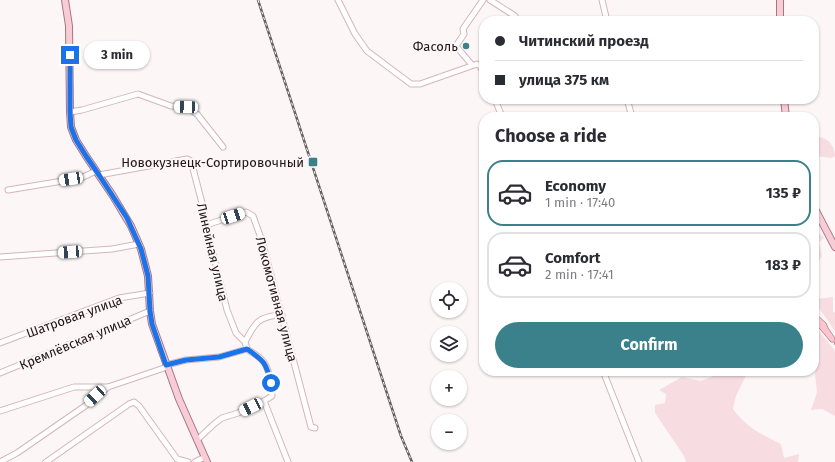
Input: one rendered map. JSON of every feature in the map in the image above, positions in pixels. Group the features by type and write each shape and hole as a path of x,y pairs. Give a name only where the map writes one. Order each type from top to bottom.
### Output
{"main road":[{"path":"65,0 69,26 71,127 76,140 122,210 139,244 147,267 152,324 179,398 206,459"},
{"path":"780,0 780,16"},
{"path":"819,217 835,247"}],"street":[{"path":"338,0 353,30 367,51 411,84 420,84 472,65 477,64 479,65"},
{"path":"472,65 456,46 464,34 463,29 483,0"},
{"path":"490,0 515,16"},
{"path":"602,0 606,16"},
{"path":"70,112 138,94 171,106 186,107 197,114 223,147"},
{"name":"Линейная улица","path":"98,173 188,159 191,161 227,310 236,333 245,342 247,349"},
{"path":"8,190 81,178 98,173"},
{"name":"Локомотивная улица","path":"206,225 246,212 253,216 262,241 282,315 284,329 298,377 310,427 314,428"},
{"path":"0,257 112,249 139,244"},
{"name":"Шатровая улица","path":"0,343 119,298 150,293"},
{"name":"Кремлёвская улица","path":"0,373 150,311"},
{"path":"245,342 256,322 274,315 282,315"},
{"path":"0,411 74,387 108,387 186,360 219,357 247,349 261,359 267,367 271,383 272,396 238,413 222,418 197,440"},
{"path":"605,376 639,462"},
{"path":"0,462 17,453 86,406 108,387"},
{"path":"264,401 288,462"},
{"path":"46,462 134,402 139,406 177,459 188,462"},
{"path":"195,462 206,459"}],"shaded area":[{"path":"819,137 829,141 831,144 835,152 835,156 832,158 819,157"},
{"path":"819,233 824,238 819,242"},
{"path":"819,242 822,256 819,261"},
{"path":"833,297 835,331 819,308 819,299"},
{"path":"819,317 826,323 835,338 835,345 834,342 831,342 819,328"},
{"path":"819,331 835,351 835,416 822,409 811,410 817,392 815,376 819,376"},
{"path":"714,376 746,376 736,396 733,409 749,426 781,444 784,458 799,454 798,462 686,462 684,456 655,413 655,405 665,403 666,394 659,390 682,377 701,381"}],"railway":[{"path":"258,0 401,436 412,462"}],"place":[{"name":"Фасоль","path":"466,46"},
{"name":"Новокузнецк-Сортировочный","path":"313,162"}],"route":[{"path":"70,55 71,127 76,140 127,218 141,249 147,267 152,324 166,365 186,360 219,357 247,349 261,359 267,367 271,383"}]}
